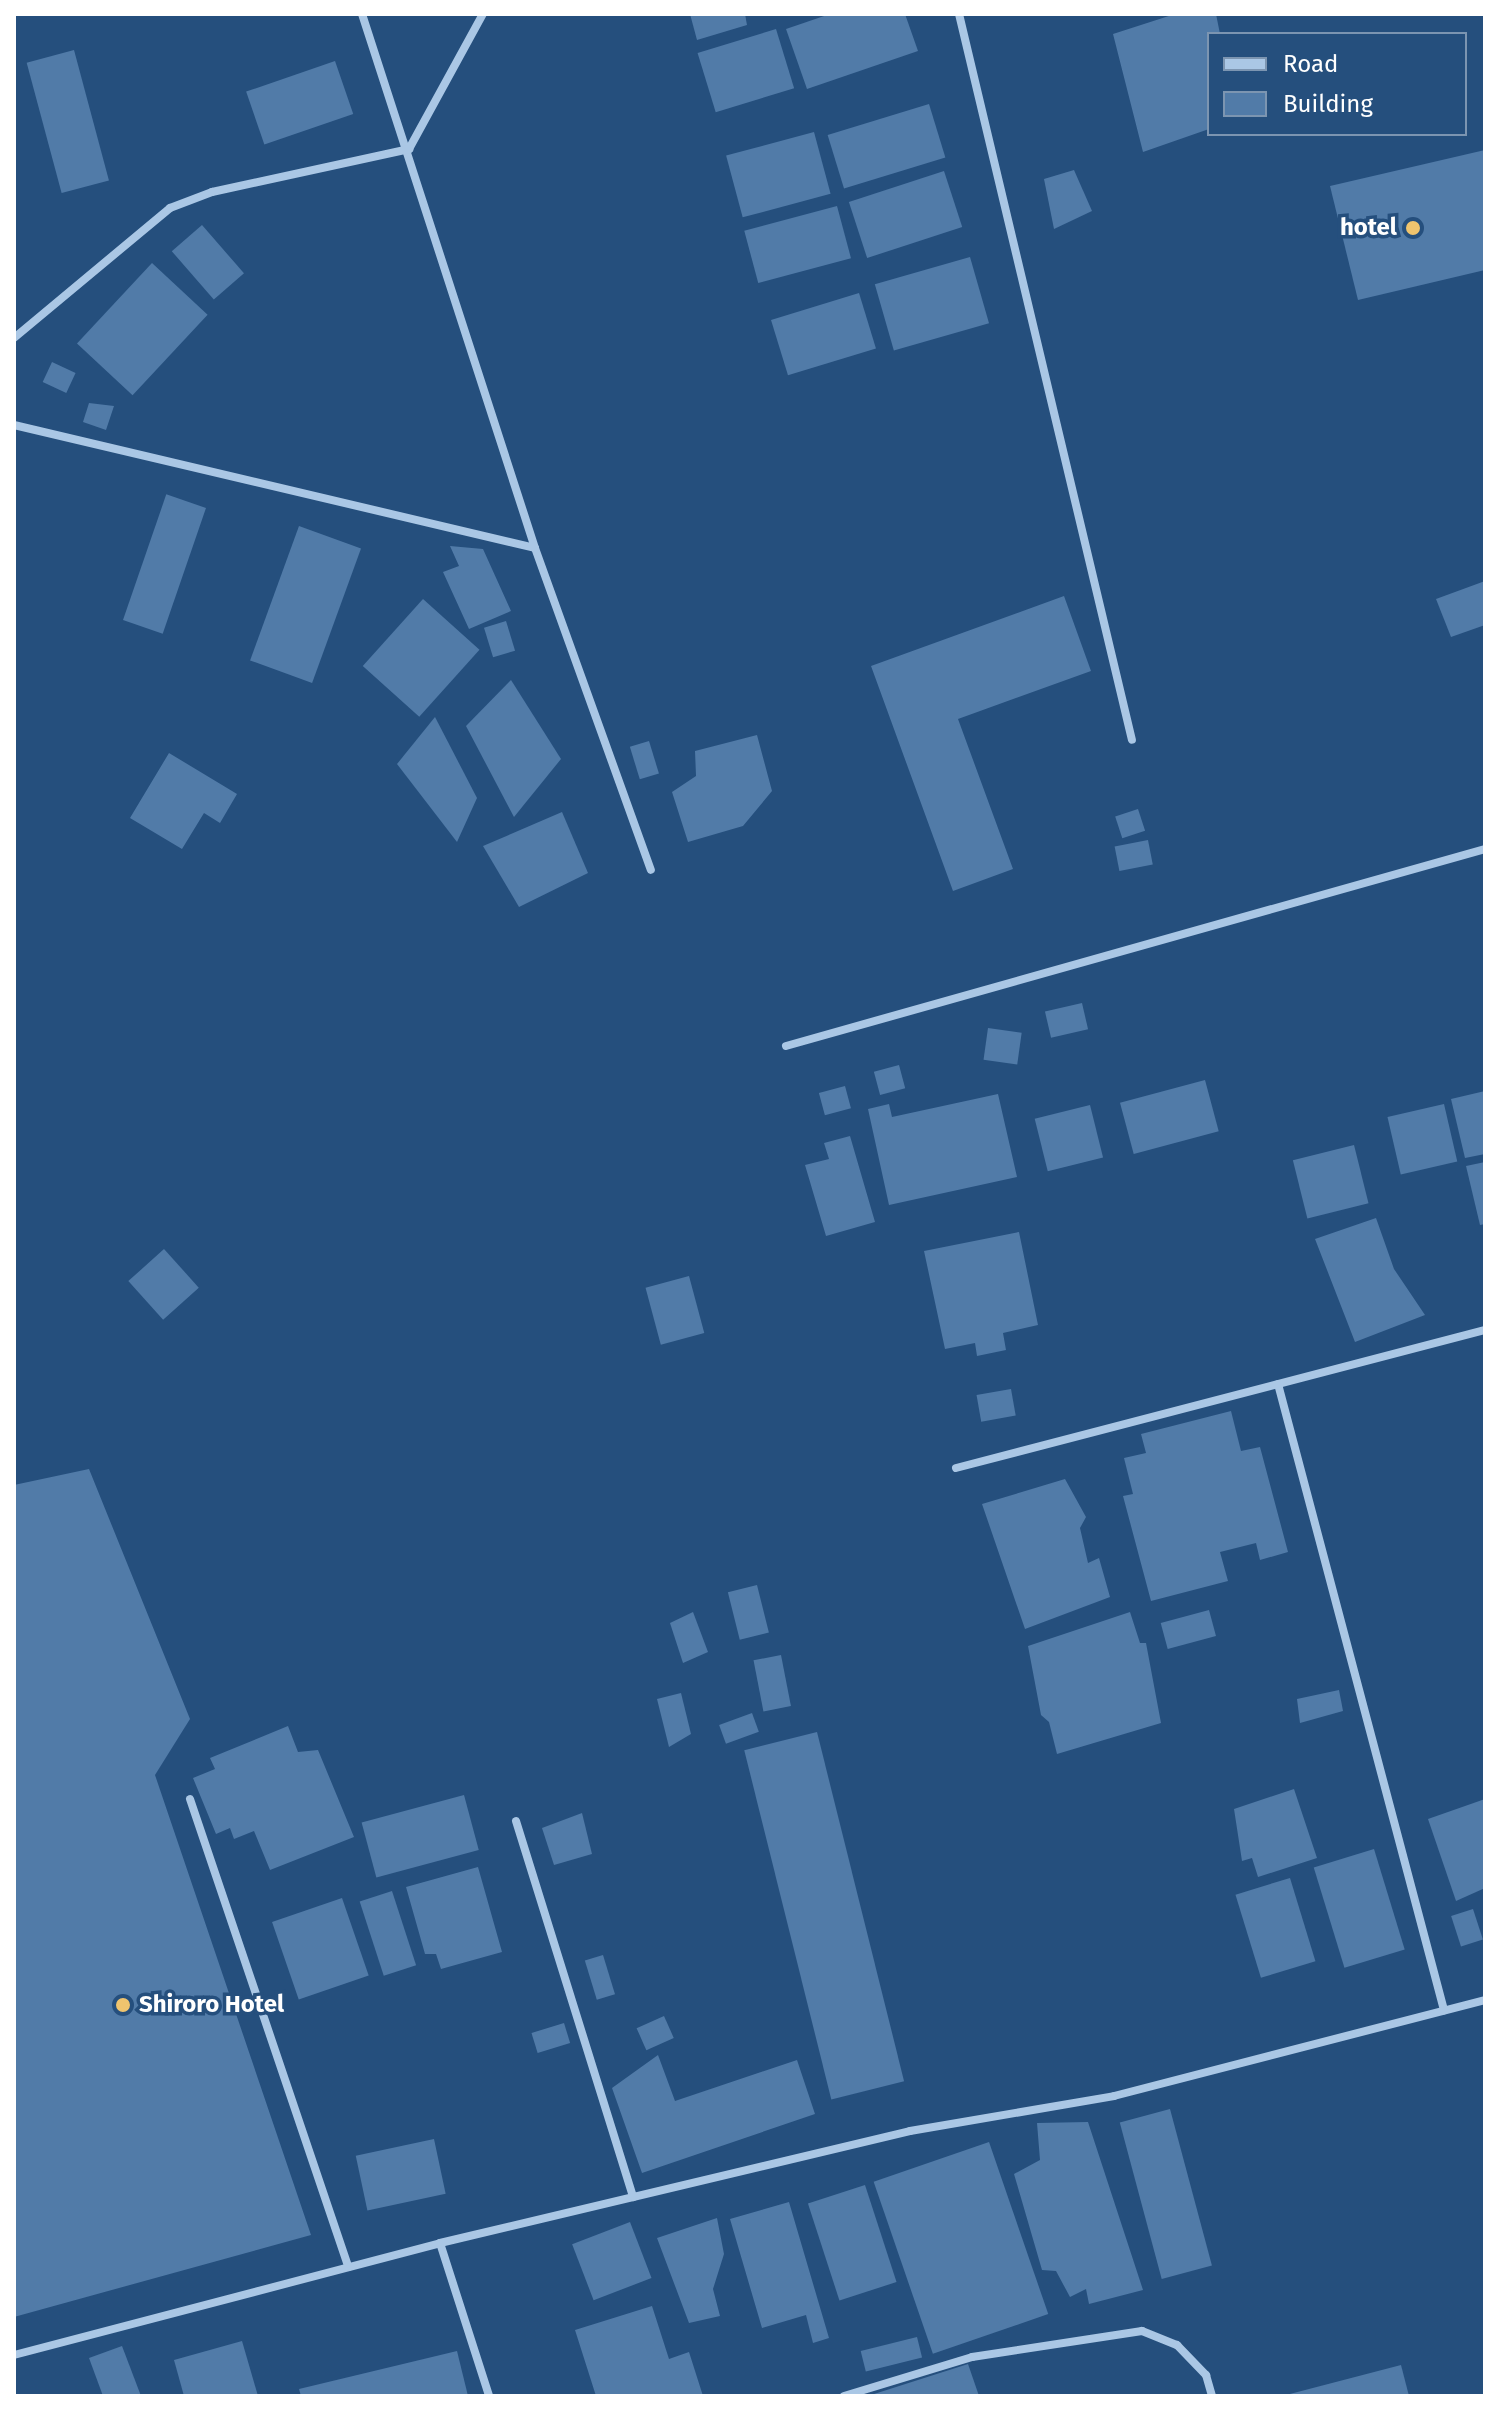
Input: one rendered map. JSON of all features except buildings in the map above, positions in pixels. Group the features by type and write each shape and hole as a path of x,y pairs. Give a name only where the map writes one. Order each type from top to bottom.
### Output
{"street":[{"path":"362,14 409,149 535,548 651,870"},
{"path":"14,338 170,208 212,192 409,149 483,14"},
{"path":"959,14 1132,740"},
{"path":"14,425 535,548"},
{"path":"786,1046 1485,849"},
{"path":"956,1468 1485,1330"},
{"path":"1278,1384 1444,2010"},
{"path":"190,1799 348,2267"},
{"path":"516,1821 633,2197"},
{"path":"14,2355 440,2243 910,2131 1114,2096 1485,2000"},
{"path":"440,2243 489,2396"},
{"path":"844,2396 972,2357 1142,2331 1177,2345 1206,2375 1212,2396"}],"place":[{"name":"hotel","path":"1413,228"},
{"name":"Shiroro Hotel","path":"123,2005"}]}
